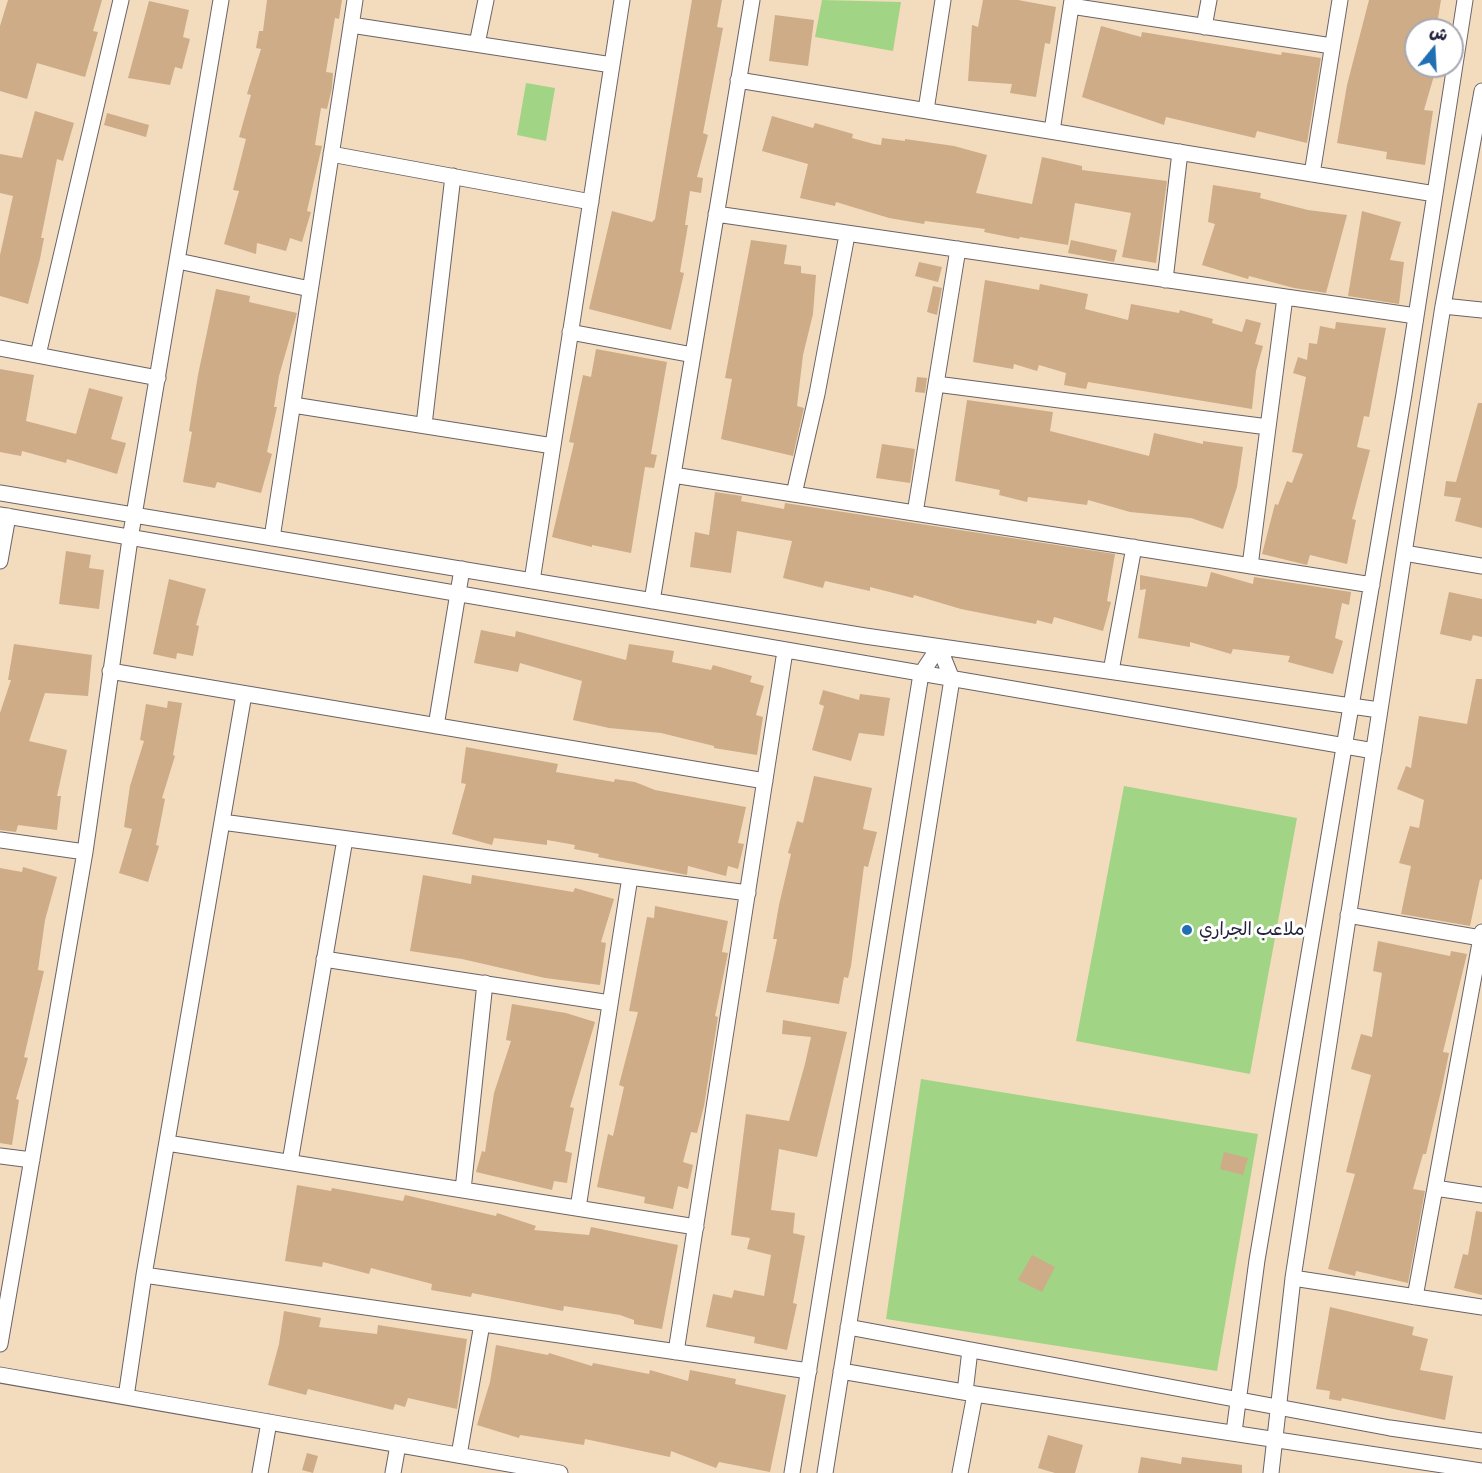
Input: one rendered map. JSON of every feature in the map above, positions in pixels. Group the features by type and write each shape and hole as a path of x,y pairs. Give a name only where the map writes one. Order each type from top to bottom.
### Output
{"street":[{"path":"38,355 121,0"},
{"path":"0,1344 86,852 130,539 221,0"},
{"path":"272,538 355,0"},
{"path":"477,44 486,0"},
{"path":"532,581 622,0"},
{"path":"652,601 752,0"},
{"path":"926,110 943,0"},
{"path":"1204,27 1209,0"},
{"path":"1312,174 1340,0"},
{"path":"1234,1432 1257,1260 1416,316 1466,0"},
{"path":"1052,131 1072,3 1204,27 1332,46"},
{"path":"351,25 612,65"},
{"path":"738,80 1435,195"},
{"path":"1271,1473 1273,1438 1293,1278 1379,710 1443,306 1482,91"},
{"path":"1165,280 1180,152"},
{"path":"331,154 591,202"},
{"path":"424,425 453,176"},
{"path":"716,214 1416,316"},
{"path":"794,494 817,394 848,235"},
{"path":"915,513 958,249"},
{"path":"178,261 310,288"},
{"path":"1250,566 1285,297"},
{"path":"1443,306 1482,310"},
{"path":"570,332 693,355"},
{"path":"0,348 158,378"},
{"path":"936,384 1268,427"},
{"path":"293,405 553,446"},
{"path":"673,475 1371,585"},
{"path":"0,492 652,601 939,646 1379,710"},
{"path":"0,561 4,516 1374,751"},
{"path":"1111,671 1134,547"},
{"path":"1404,554 1482,566"},
{"path":"436,726 462,569"},
{"path":"792,1473 921,674 939,646"},
{"path":"825,1473 952,680 939,646"},
{"path":"676,1353 785,651"},
{"path":"110,671 765,781"},
{"path":"126,1397 144,1275 244,694"},
{"path":"222,822 748,893"},
{"path":"290,1162 345,839"},
{"path":"0,840 86,852"},
{"path":"578,1208 630,877"},
{"path":"1348,915 1481,935 1415,1297"},
{"path":"324,959 610,1003"},
{"path":"463,1190 485,983"},
{"path":"167,1143 696,1227"},
{"path":"0,1156 32,1160"},
{"path":"1435,1188 1482,1196"},
{"path":"144,1275 809,1371"},
{"path":"1293,1278 1482,1307"},
{"path":"459,1455 482,1324"},
{"path":"848,1327 1390,1428 1482,1441"},
{"path":"960,1473 970,1393 970,1350"},
{"path":"841,1371 970,1393 1482,1471"},
{"path":"0,1375 560,1473"},
{"path":"260,1473 268,1422"},
{"path":"393,1473 398,1445"}],"green space":[{"path":"822,0 901,2 893,51 815,37"},
{"path":"526,83 555,88 546,141 517,135"},
{"name":"ملاعب الجراري","path":"1124,786 1297,818 1250,1074 1076,1041"},
{"path":"921,1079 1258,1134 1217,1371 886,1319"}],"building":[{"path":"8,0 102,0 93,31 98,32 85,77 37,63 27,99 0,91 0,26"},
{"path":"267,0 342,0 339,19 335,18 326,72 333,73 332,88 327,109 321,108 315,145 322,146 307,211 311,212 302,242 290,238 286,251 257,243 256,254 224,244 239,191 233,190 246,139 239,137 251,95 247,94 261,49 256,48 259,31 263,31"},
{"path":"692,0 722,0 717,27 723,28 703,133 708,135 697,177 703,178 701,193 690,191 685,225 688,225 680,272 684,273 671,330 589,309 612,211 652,222 655,219"},
{"path":"983,0 1018,0 1056,7 1050,44 1045,43 1036,97 1010,93 1012,84 968,81 972,25 978,27"},
{"path":"1369,0 1441,0 1438,18 1404,18 1404,78 1433,78 1424,110 1433,111 1425,165 1386,159 1387,152 1337,143 1347,85"},
{"path":"149,1 189,10 183,37 190,39 182,69 175,67 170,85 128,78"},
{"path":"775,15 814,20 808,66 769,61"},
{"path":"1101,26 1141,37 1142,32 1281,55 1282,52 1321,58 1307,143 1257,131 1255,138 1166,117 1164,125 1082,97"},
{"path":"35,111 74,123 63,161 57,159 41,238 44,238 40,259 28,304 0,296 0,255 13,196 0,193 0,154 22,158"},
{"path":"107,113 149,125 146,137 104,125"},
{"path":"772,116 813,128 815,123 853,134 852,138 874,144 881,145 882,138 905,141 905,139 954,146 987,155 976,193 1032,204 1042,157 1082,166 1082,170 1167,181 1156,263 1122,257 1131,213 1075,203 1068,245 1020,237 1019,239 984,232 985,229 925,221 924,224 889,218 836,202 835,206 800,198 808,164 762,151"},
{"path":"1213,185 1261,193 1260,198 1308,210 1347,215 1326,293 1294,288 1249,276 1248,279 1202,265 1215,224 1208,222"},
{"path":"1362,211 1401,222 1390,260 1404,262 1399,304 1348,296"},
{"path":"751,240 787,245 784,264 801,266 801,273 816,275 813,314 803,355 797,406 804,408 793,456 721,439 732,379 725,378"},
{"path":"1071,240 1117,250 1114,262 1068,253"},
{"path":"919,262 942,267 938,282 915,276"},
{"path":"985,280 1039,290 1040,284 1088,294 1085,309 1128,320 1131,304 1179,313 1180,310 1213,319 1212,323 1242,332 1246,319 1261,323 1255,344 1263,346 1256,371 1252,409 1088,382 1086,389 1064,385 1066,373 1039,365 1037,371 1014,364 1013,369 973,362"},
{"path":"933,286 942,288 937,315 927,312"},
{"path":"216,289 250,296 249,302 297,313 279,376 274,407 277,407 267,452 272,454 261,493 217,482 215,488 183,482 192,432 189,431 198,375"},
{"path":"1336,322 1386,328 1369,417 1364,416 1357,447 1370,450 1352,519 1356,520 1347,564 1310,555 1307,565 1262,554 1275,504 1278,505 1287,481 1292,483 1303,454 1292,452 1306,377 1293,373 1298,357 1307,360 1309,343 1317,344 1320,326 1335,329"},
{"path":"596,349 667,362 651,454 657,455 654,468 645,467 631,553 592,545 592,547 552,537 574,443 569,442 583,375 591,377"},
{"path":"0,369 34,375 26,421 76,434 89,388 123,397 111,439 126,443 117,474 67,459 66,463 22,451 21,456 0,452"},
{"path":"917,377 927,378 925,393 915,392"},
{"path":"967,400 1053,412 1050,431 1149,456 1154,433 1203,444 1203,441 1243,447 1237,487 1223,529 1191,518 1130,512 1088,500 1087,505 1028,497 1027,502 999,495 1000,490 955,481"},
{"path":"1478,403 1482,403 1482,528 1455,521 1461,498 1444,496 1446,481 1456,482"},
{"path":"882,444 915,449 910,483 876,478"},
{"path":"715,492 742,496 741,501 784,509 785,503 1115,554 1107,601 1111,602 1103,631 1054,617 1052,624 1037,620 1036,624 870,587 870,591 825,581 823,588 783,578 792,541 737,531 731,573 690,567 695,532 709,535"},
{"path":"66,551 91,555 89,568 104,570 99,609 59,604"},
{"path":"1211,572 1253,584 1254,577 1351,592 1349,605 1342,603 1335,638 1343,641 1333,674 1288,662 1290,656 1233,649 1231,654 1190,642 1190,647 1138,638 1146,589 1140,590 1140,575 1207,587"},
{"path":"169,579 206,589 196,625 199,626 193,656 177,653 176,659 153,654"},
{"path":"1449,592 1482,599 1482,637 1473,635 1471,641 1440,634"},
{"path":"481,630 515,637 516,631 626,660 629,644 674,651 672,662 711,670 713,665 752,676 750,682 764,686 756,715 763,717 757,755 714,748 714,746 661,733 609,728 573,720 582,681 520,663 518,672 474,663"},
{"path":"14,644 92,655 88,696 45,693 29,741 67,750 57,796 61,796 57,830 18,825 16,832 0,830 0,713 11,680 8,680"},
{"path":"1476,679 1482,679 1482,880 1480,879 1470,926 1401,914 1411,866 1399,863 1410,826 1419,828 1424,800 1397,789 1406,766 1411,768 1419,716 1467,724"},
{"path":"823,690 859,700 860,694 890,698 884,736 859,733 851,761 812,750 824,706 819,704"},
{"path":"168,701 182,703 173,755 175,756 162,798 165,799 156,845 159,846 148,882 119,873 132,829 124,827 130,786 144,741 140,740 146,704 167,708"},
{"path":"466,747 558,764 556,772 614,782 615,779 635,782 655,790 746,807 738,843 744,844 738,869 728,866 726,876 688,866 687,875 598,857 599,854 574,849 575,845 547,840 547,845 494,838 492,845 452,834 466,784 461,783"},
{"path":"814,776 872,788 863,829 877,832 868,867 864,866 851,966 848,978 844,977 839,1004 766,992 777,939 773,939 779,905 791,854 788,853 797,821 803,823"},
{"path":"23,867 57,877 45,920 38,970 44,971 24,1057 28,1058 16,1099 19,1100 12,1145 0,1143 0,868 22,872"},
{"path":"423,875 471,884 472,875 573,892 575,888 614,899 601,942 606,943 600,985 545,978 462,959 410,951"},
{"path":"655,906 728,921 722,952 728,953 715,1016 718,1017 704,1106 697,1133 691,1132 683,1162 693,1165 688,1189 678,1186 673,1209 644,1203 645,1197 597,1187 608,1134 613,1136 624,1087 619,1085 638,1012 629,1011 647,917 654,918"},
{"path":"1378,941 1450,956 1451,951 1467,954 1443,1052 1449,1053 1442,1087 1426,1154 1423,1154 1413,1189 1425,1191 1408,1283 1356,1271 1355,1276 1328,1269 1355,1174 1346,1172 1371,1075 1351,1069 1361,1034 1372,1037 1382,973 1373,971"},
{"path":"512,1004 566,1013 595,1022 570,1107 574,1108 565,1151 572,1153 567,1183 554,1181 552,1190 476,1172 482,1151 485,1152 494,1093 511,1041 506,1040"},
{"path":"783,1020 847,1032 817,1157 779,1149 771,1210 795,1213 793,1233 805,1236 793,1303 797,1304 787,1350 754,1343 755,1337 706,1327 713,1294 732,1298 734,1290 764,1296 771,1255 747,1249 750,1238 731,1235 746,1114 789,1121 805,1064 811,1037 782,1034"},
{"path":"1224,1152 1248,1158 1243,1175 1220,1169"},
{"path":"297,1185 331,1191 332,1188 403,1201 405,1195 496,1216 497,1213 536,1226 534,1230 589,1235 591,1227 678,1245 662,1329 634,1324 634,1320 620,1315 564,1306 563,1311 472,1293 471,1297 431,1290 432,1284 371,1268 369,1274 323,1262 322,1267 285,1261"},
{"path":"1476,1211 1482,1212 1482,1295 1454,1288 1463,1254 1468,1255"},
{"path":"1032,1255 1055,1267 1042,1292 1018,1280"},
{"path":"1330,1307 1414,1327 1412,1335 1428,1339 1420,1370 1453,1376 1445,1420 1342,1398 1341,1401 1329,1399 1330,1391 1316,1389"},
{"path":"284,1311 321,1318 319,1327 377,1334 378,1325 467,1339 457,1409 408,1398 405,1407 395,1404 393,1410 308,1389 306,1395 268,1385 279,1344"},
{"path":"496,1345 548,1355 549,1353 592,1366 593,1363 649,1374 650,1370 688,1381 690,1370 736,1379 735,1384 786,1395 770,1472 719,1462 716,1468 671,1451 670,1457 585,1439 584,1445 520,1435 519,1438 477,1425 490,1382"},
{"path":"1048,1435 1083,1445 1075,1473 1055,1473 1038,1468"},
{"path":"307,1453 318,1456 313,1473 302,1470"},
{"path":"1141,1457 1181,1464 1182,1457 1242,1465 1242,1473 1138,1473"}],"place":[{"name":"ملاعب الجراري","path":"1187,930"}]}
